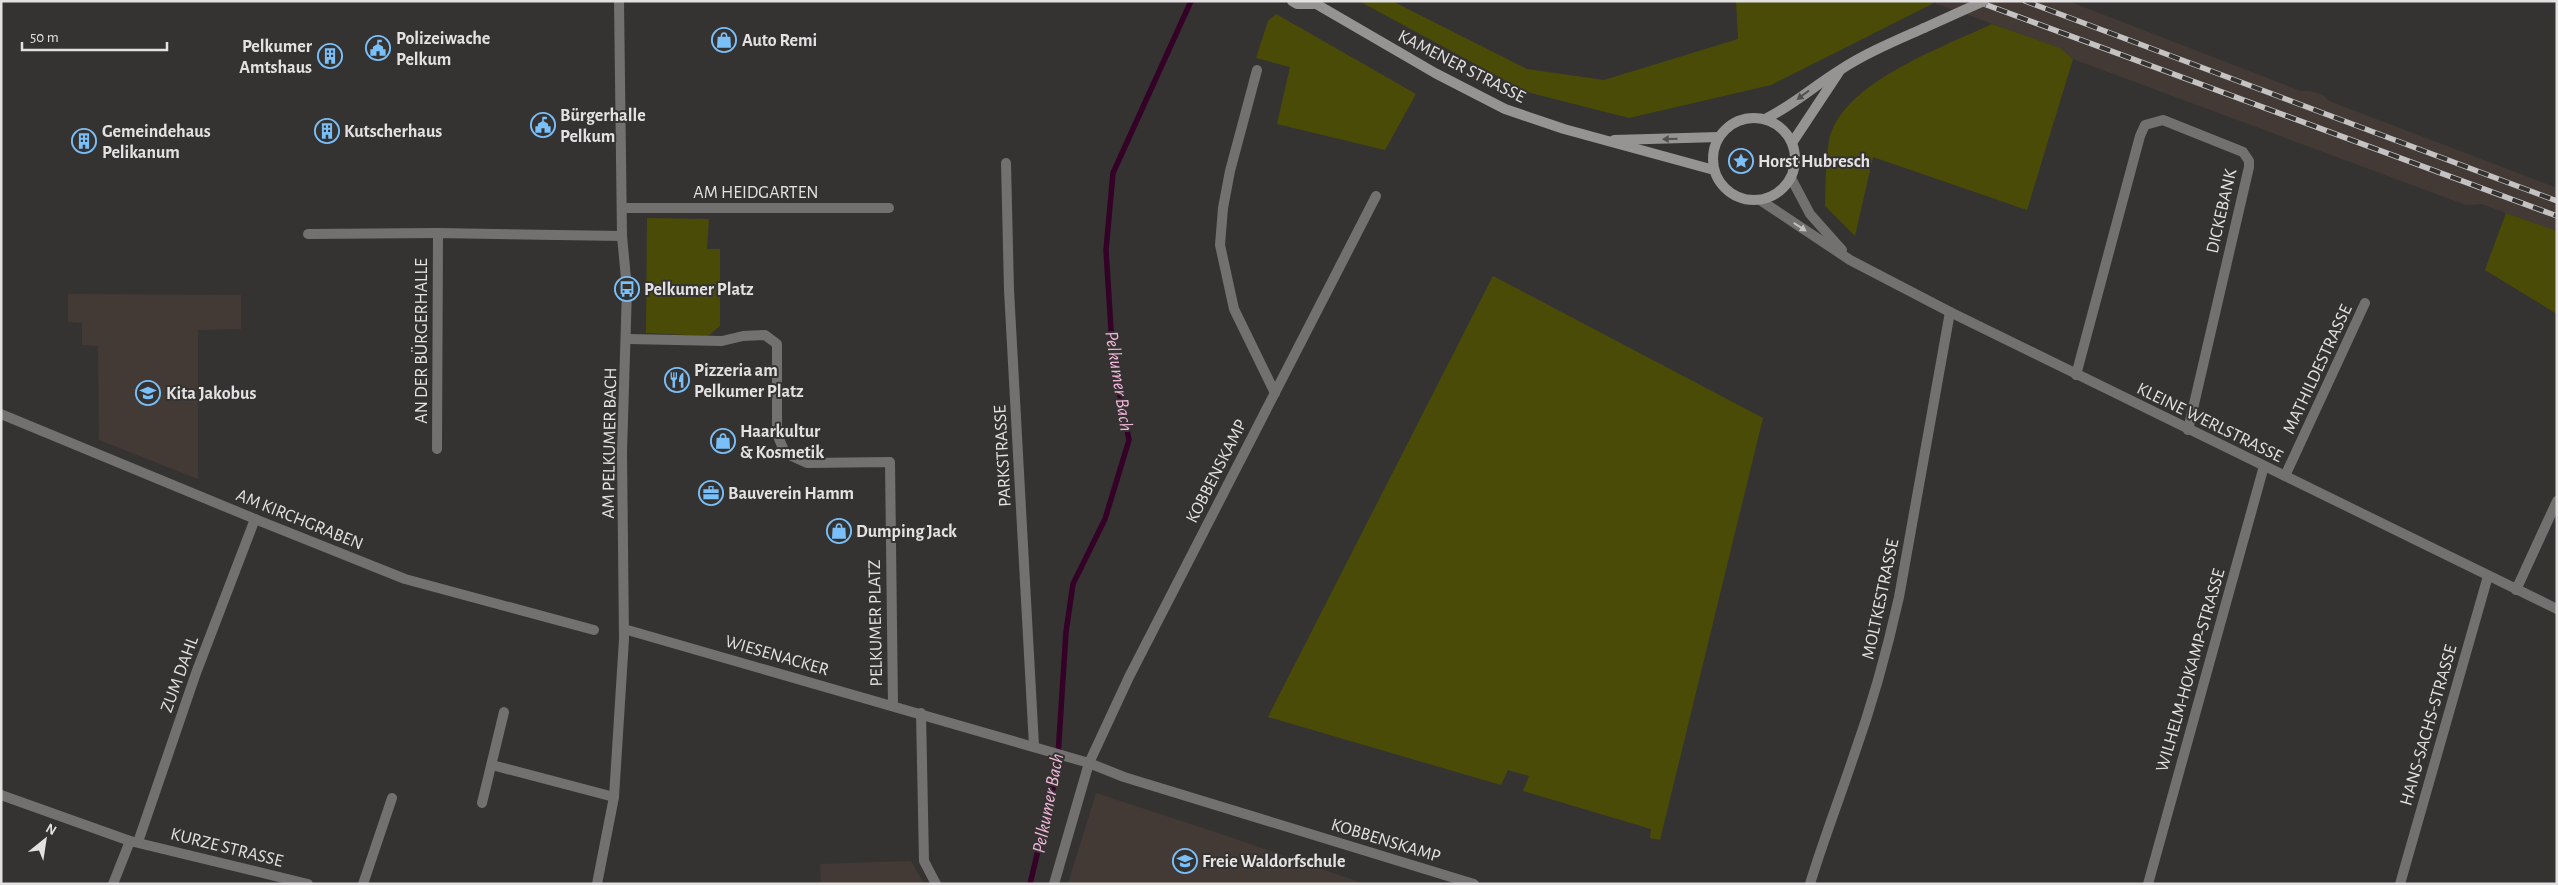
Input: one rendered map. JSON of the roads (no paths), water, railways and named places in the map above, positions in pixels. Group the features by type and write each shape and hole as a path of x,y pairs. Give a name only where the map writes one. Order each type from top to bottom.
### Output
{"main road":[{"name":"KAMENER STRASSE","path":"1292,1 1312,2 1435,73 1505,109 1603,140 1714,170"},
{"path":"1765,119 1785,109 1841,69 1860,58 1984,1"},
{"path":"1792,143 1841,69"},
{"path":"1748,118 1765,119 1778,126 1792,143 1795,157 1791,178 1778,193 1760,200 1735,196 1722,185 1714,170 1713,153 1719,137 1731,124 1739,120 1748,118"},
{"name":"KAMENER STRASSE","path":"1603,140 1719,137"}],"street":[{"name":"AM PELKUMER BACH","path":"597,884 614,797 624,629 622,452 628,339 627,272 622,236 619,1"},
{"path":"1257,70 1230,171 1223,208 1220,245 1234,309 1274,393"},
{"name":"DICKEBANK","path":"2076,375 2140,136 2145,125 2163,120 2243,152 2249,161 2249,167 2188,430"},
{"name":"PARKSTRASSE","path":"1006,163 1009,290 1034,746"},
{"name":"KLEINE WERLSTRASSE","path":"1791,178 1810,214 1850,260"},
{"name":"KOBBENSKAMP","path":"1054,884 1089,763 1125,684 1376,196"},
{"name":"KLEINE WERLSTRASSE","path":"1760,200 1850,260 1950,312 2557,610"},
{"name":"AM HEIDGARTEN","path":"623,208 889,208"},
{"name":"AN DER BÜRGERHALLE","path":"308,234 622,236"},
{"name":"AN DER BÜRGERHALLE","path":"437,449 438,234"},
{"name":"MATHILDESTRASSE","path":"2285,476 2365,303"},
{"name":"MOLTKESTRASSE","path":"1810,884 1824,838 1860,739 1889,640 1899,597 1950,312"},
{"name":"PELKUMER PLATZ","path":"628,339 722,341 743,336 765,335 777,344 777,434 785,453 807,463 890,462 893,705"},
{"name":"AM KIRCHGRABEN","path":"1,414 255,519 405,578 594,630"},
{"name":"WILHELM-HOKAMP-STRASSE","path":"2148,884 2264,466"},
{"path":"2516,590 2557,501"},
{"name":"ZUM DAHL","path":"113,884 134,841 255,519"},
{"name":"HANS-SACHS-STRASSE","path":"2400,884 2488,576"},
{"name":"WIESENACKER","path":"624,629 921,713 1089,763"},
{"path":"482,803 504,712"},
{"path":"921,713 924,861 936,884"},
{"name":"KOBBENSKAMP","path":"1089,763 1152,785 1474,884"},
{"path":"492,765 614,797"},
{"name":"KURZE STRASSE","path":"1,795 134,841 308,884"},
{"path":"363,884 392,798"}],"waterway":[{"name":"Pelkumer Bach","path":"1030,884 1057,771 1066,632 1073,584 1105,519 1129,440 1113,361 1106,250 1113,173 1191,1"}],"railway":[{"path":"1976,1 2557,216"},
{"path":"2025,1 2557,201"}],"place":[{"name":"Auto Remi","path":"724,40"},
{"name":"Polizeiwache Pelkum","path":"378,48"},
{"name":"Pelkumer Amtshaus","path":"330,56"},
{"name":"Bürgerhalle Pelkum","path":"543,125"},
{"name":"Kutscherhaus","path":"327,131"},
{"name":"Gemeindehaus Pelikanum","path":"84,141"},
{"name":"Horst Hubresch","path":"1741,161"},
{"name":"Pelkumer Platz","path":"627,289"},
{"name":"Pizzeria am Pelkumer Platz","path":"677,380"},
{"name":"Kita Jakobus","path":"148,393"},
{"name":"Haarkultur & Kosmetik","path":"723,441"},
{"name":"Bauverein Hamm","path":"711,493"},
{"name":"Dumping Jack","path":"839,531"},
{"name":"Freie Waldorfschule","path":"1185,861"}]}
